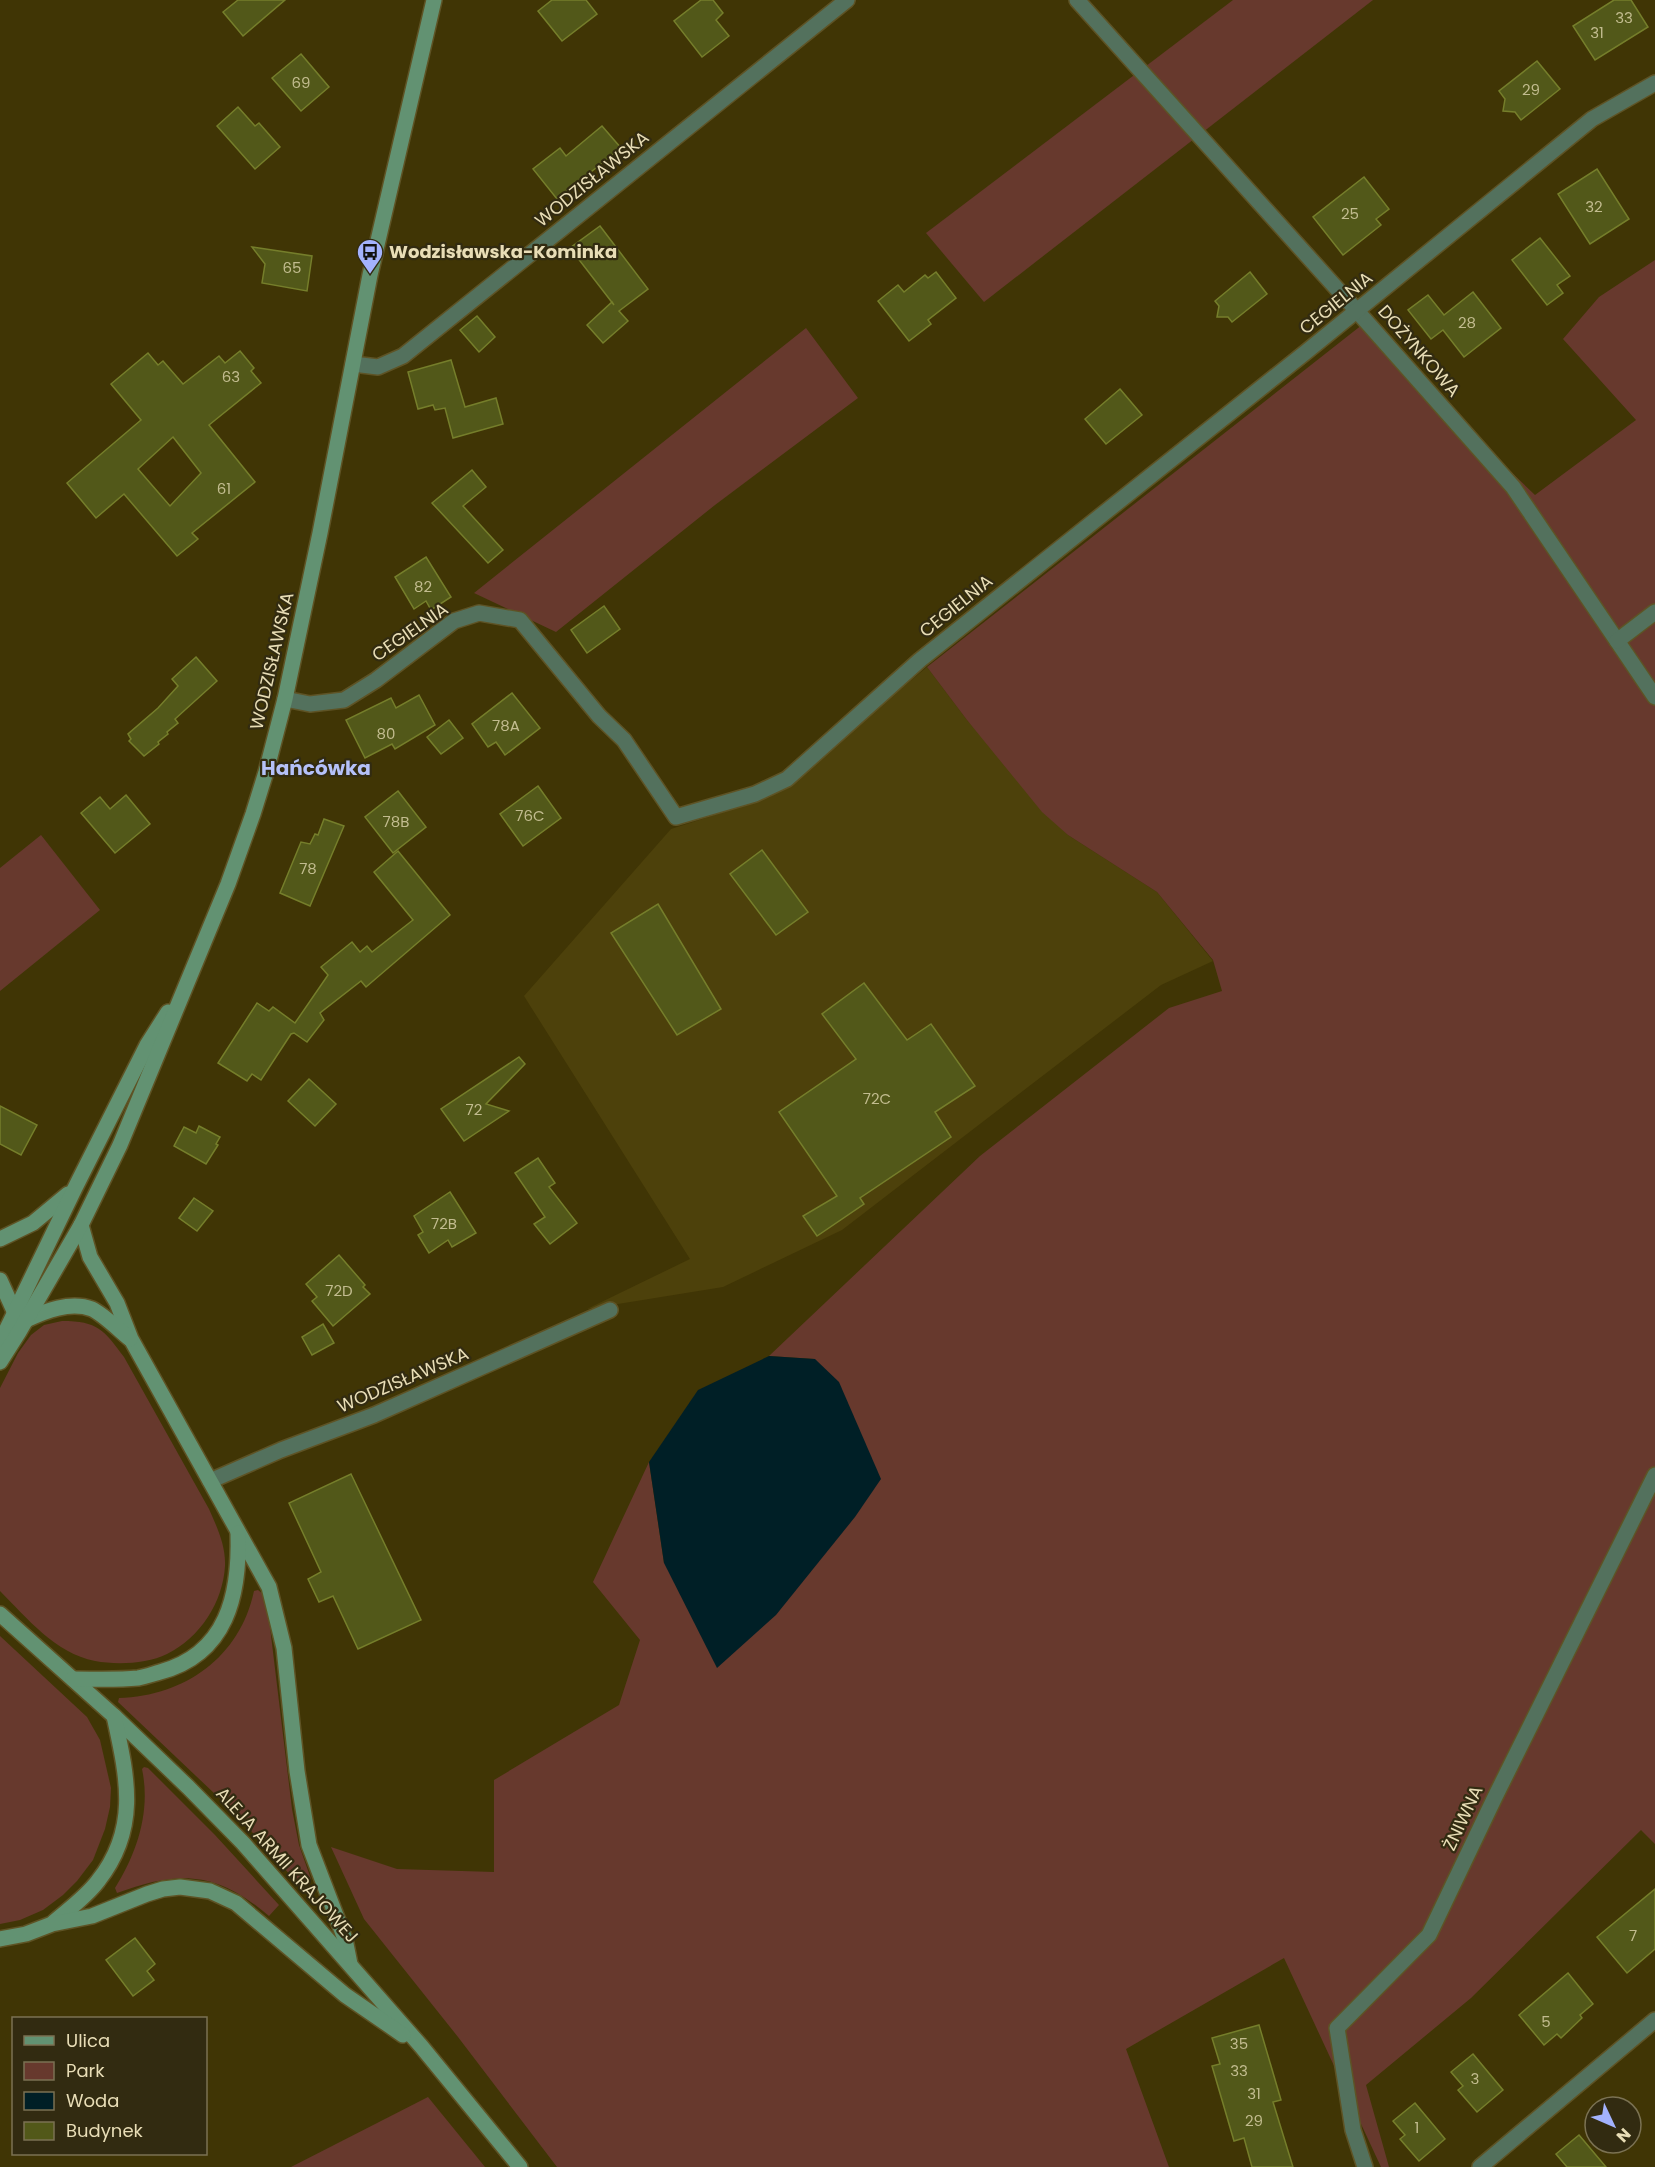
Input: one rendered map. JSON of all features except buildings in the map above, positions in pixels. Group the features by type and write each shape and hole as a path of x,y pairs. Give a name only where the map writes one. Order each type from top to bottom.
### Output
{"main road":[{"name":"WODZISŁAWSKA","path":"0,1343 81,1225 120,1145 160,1052 245,837 266,772 285,699 370,275 434,0"},
{"name":"WODZISŁAWSKA","path":"0,1362 75,1188 147,1045 183,989"},
{"path":"0,1239 33,1223 75,1188"},
{"path":"81,1225 90,1257 117,1303 130,1339 269,1587 284,1648 297,1771 309,1845 345,1939 350,1964"},
{"path":"0,1280 20,1316 57,1308 93,1309 130,1339"},
{"path":"73,1679 139,1678 175,1668 197,1656 215,1637 228,1615 239,1564 238,1530"},
{"name":"ALEJA ARMII KRAJOWEJ","path":"0,1614 114,1716 188,1786 243,1843 421,2046 520,2167"},
{"path":"52,1924 97,1882 116,1854 122,1837 126,1822 128,1791 114,1716"},
{"path":"0,1940 26,1934 52,1924 92,1916 164,1889 180,1887 210,1891 236,1903 345,1995 421,2046"}],"street":[{"name":"WODZISŁAWSKA","path":"353,364 378,367 403,356 847,0"},
{"name":"DOŻYNKOWA","path":"1077,0 1513,487 1655,697"},
{"name":"CEGIELNIA","path":"285,699 310,704 344,700 376,680 454,621 479,614 520,620 598,716 624,740 676,817 755,794 787,779 920,660 1593,119 1655,83"},
{"path":"1617,641 1655,612"},
{"name":"WODZISŁAWSKA","path":"210,1481 281,1450 374,1415 610,1310"},
{"name":"ŻNIWNA","path":"1365,2167 1353,2130 1337,2028 1429,1935 1500,1786 1655,1475"},
{"path":"1480,2167 1655,2020"}],"shaded area":[{"path":"927,667 967,720 1068,835 1157,892 1213,961 1161,985 842,1230 723,1287 587,1309 690,1259 524,996 671,829 770,797"}],"green space":[{"path":"1233,0 1373,0 984,302 926,233"},
{"path":"1655,260 1655,1844 1641,1830 1471,1998 1366,2085 1389,2167 1381,2167 1284,1958 1126,2049 1169,2167 557,2167 364,1919 331,1847 397,1869 494,1872 494,1780 619,1705 640,1640 593,1582 649,1462 664,1563 814,1359 769,1356 980,1156 1169,1008 1222,991 1213,960 1157,892 1068,835 1042,812 927,667 1372,317 1457,420 1535,495 1636,420 1563,339 1599,297"},
{"path":"806,328 858,398 715,505 556,632 474,593"},
{"path":"41,835 100,910 0,991 0,868"},
{"path":"62,1321 84,1323 99,1329 124,1357 209,1509 222,1544 225,1559 223,1579 220,1593 208,1618 190,1639 179,1647 150,1660 112,1663 81,1657 54,1642 31,1623 0,1591 0,1388 18,1353 31,1335 44,1325"},
{"path":"258,1590 263,1594 269,1619 292,1809 299,1845 311,1879 300,1886 235,1813 118,1702 119,1698 143,1696 166,1690 187,1681 206,1668 223,1653 236,1635 247,1614 254,1591"},
{"path":"0,1636 87,1717 100,1740 111,1788 105,1829 93,1860 77,1881 43,1910 20,1920 0,1924"},
{"path":"148,1768 215,1835 279,1905 269,1916 232,1890 197,1879 179,1878 160,1881 117,1893 115,1888 130,1861 140,1831 145,1800 142,1769"},
{"path":"428,2097 485,2167 291,2167"}],"water":[{"path":"769,1356 815,1359 839,1382 881,1479 855,1517 776,1615 717,1668 664,1563 649,1462 698,1390"}],"place":[{"name":"Wodzisławska-Kominka","path":"370,275"}],"district":[{"name":"Hańcówka","path":"316,768"}]}
